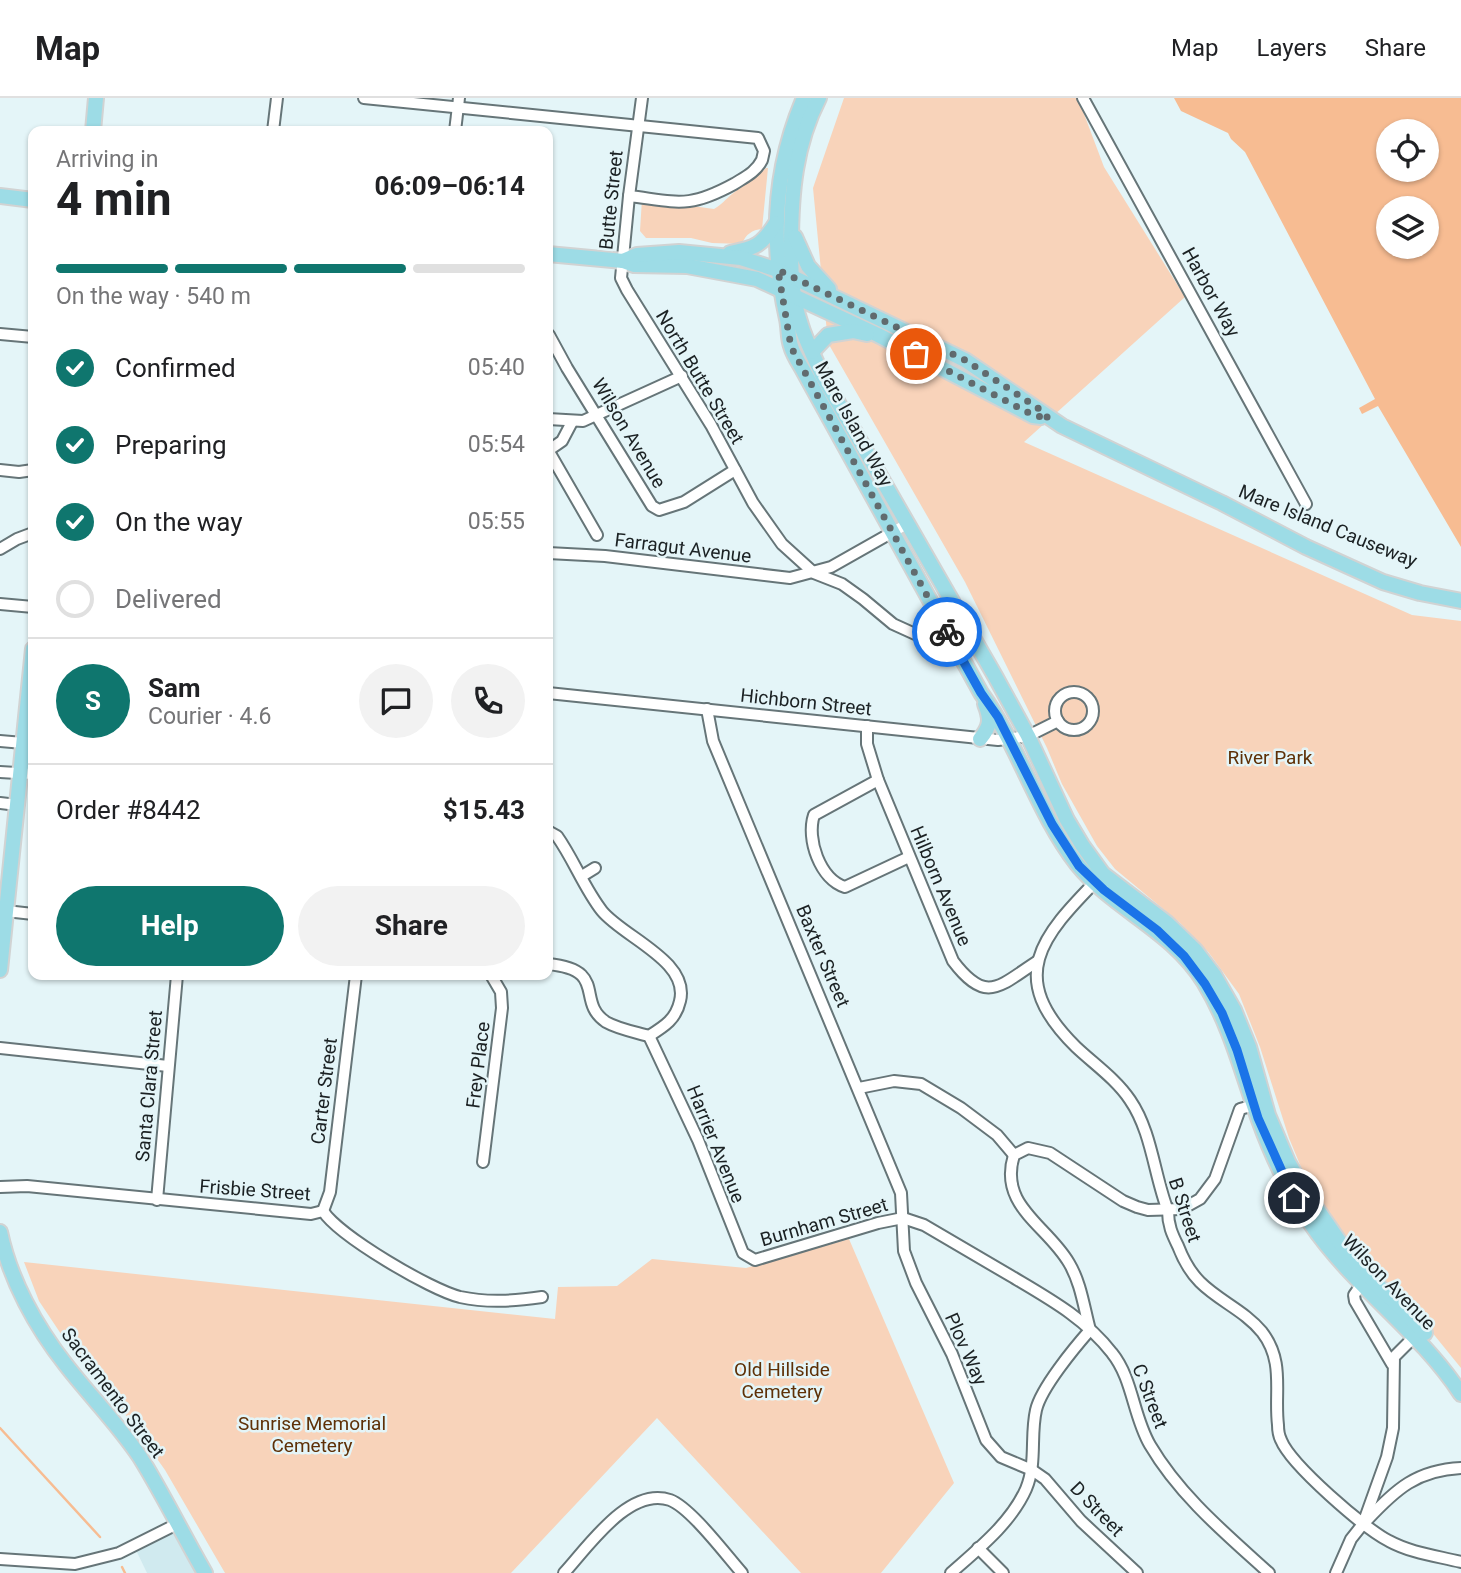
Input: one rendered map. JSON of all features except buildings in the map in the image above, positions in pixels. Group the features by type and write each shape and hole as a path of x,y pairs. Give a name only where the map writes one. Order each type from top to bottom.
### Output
{"main road":[{"path":"93,126 96,98"},
{"name":"Mare Island Way","path":"804,98 784,156 777,192 776,223 785,273 791,347 981,693 1011,740"},
{"name":"Mare Island Way","path":"785,273 791,193 799,152 819,98"},
{"path":"0,196 28,199"},
{"path":"791,218 795,238 808,266 841,300"},
{"path":"622,261 637,255 657,253 722,255 757,246 776,223"},
{"name":"Mare Island Causeway","path":"553,254 622,261 634,265 687,266 757,279 878,335 1033,415 1049,419 1306,547 1374,578 1420,593 1461,601"},
{"name":"Mare Island Causeway","path":"722,255 760,263 785,273 965,360 1038,408 1049,419"},
{"name":"Mare Island Way","path":"787,292 829,388 1028,736"},
{"path":"812,352 822,338 838,332 878,335"},
{"name":"Mare Island Causeway","path":"1222,503 1269,520 1386,574 1425,586 1461,592"},
{"path":"980,739 989,727 991,719 981,693"},
{"path":"0,970 6,911 4,887 17,805 27,774 23,743 28,696"},
{"name":"Wilson Avenue","path":"1028,736 1067,820 1099,878"},
{"name":"Wilson Avenue","path":"1011,740 1057,833 1079,866 1099,878 1157,930 1184,956 1203,980 1222,1013 1260,1103 1269,1145 1294,1198 1327,1247 1361,1285 1419,1333 1461,1394"},
{"name":"Wilson Avenue","path":"1260,1103 1288,1162 1338,1241 1461,1376"},
{"name":"Sacramento Street","path":"0,1232 14,1276 45,1334 66,1366 140,1457 205,1573"}],"street":[{"path":"274,126 277,98"},
{"path":"364,98 458,103 637,126 758,138 764,151 762,160 751,174 708,198 686,204 629,196"},
{"name":"Butte Street","path":"634,303 621,278 642,98"},
{"name":"Harbor Way","path":"1083,98 1306,503"},
{"path":"456,126 458,103"},
{"name":"North Butte Street","path":"634,303 682,376 735,470"},
{"path":"0,334 28,337"},
{"name":"Wilson Avenue","path":"553,342 644,497 652,506 659,510 684,502 735,470"},
{"path":"553,420 583,421 682,376"},
{"path":"553,447 562,441 572,422"},
{"path":"553,459 597,535"},
{"path":"0,470 28,471"},
{"path":"735,470 774,533 814,573 842,584 893,624 915,634"},
{"path":"814,573 831,567 907,524"},
{"path":"0,549 28,535"},
{"name":"Farragut Avenue","path":"553,553 606,556 790,578 814,573"},
{"path":"0,604 28,607"},
{"name":"Hichborn Street","path":"553,694 980,739 1011,740 1028,736 1058,722"},
{"name":"Baxter Street","path":"708,709 713,741 901,1193 903,1218"},
{"name":"Hilborn Avenue","path":"866,726 867,744 878,780 953,961 973,984 990,988 1006,984 1038,961"},
{"path":"0,741 23,743"},
{"path":"0,772 27,774"},
{"path":"878,780 814,815 811,823 812,841 826,874 835,884 845,887 909,857"},
{"path":"0,803 17,805"},
{"path":"553,834 603,912 670,966 678,978 681,996 676,1015 665,1026 649,1035 606,1021 597,1013 582,974 553,965"},
{"path":"582,876 595,868"},
{"name":"B Street","path":"1099,878 1046,938 1038,961 1038,995 1046,1011 1076,1047 1115,1082 1135,1109 1144,1129 1167,1211 1168,1225 1194,1276 1251,1321 1271,1348 1278,1373 1277,1423 1281,1441 1292,1457 1363,1524 1390,1542 1461,1562"},
{"path":"6,911 28,913"},
{"name":"Santa Clara Street","path":"157,1200 177,980"},
{"name":"Carter Street","path":"323,1211 330,1192 355,980"},
{"name":"Frey Place","path":"483,1162 502,1008 500,992 494,980"},
{"name":"Harrier Avenue","path":"649,1035 698,1140 738,1245 743,1253 755,1260"},
{"path":"0,1048 168,1066"},
{"path":"859,1088 894,1081 920,1084 961,1108 997,1135 1014,1155"},
{"path":"1014,1155 1028,1148 1050,1153 1123,1201 1147,1210 1182,1209 1200,1199 1215,1179 1240,1109 1260,1103"},
{"path":"951,1573 1003,1523 1025,1490 1032,1470 1036,1406 1066,1359 1090,1330 1071,1266 1061,1249 1016,1198 1009,1179 1014,1155"},
{"name":"Frisbie Street","path":"0,1187 27,1186 311,1214 323,1211 343,1233 417,1278 459,1297 505,1302 542,1297"},
{"name":"Burnham Street","path":"755,1260 903,1218"},
{"name":"C Street","path":"903,1218 924,1225 1068,1310 1090,1330 1112,1353 1125,1373 1140,1425 1166,1468 1212,1521 1269,1573"},
{"name":"Plov Way","path":"903,1218 904,1251 952,1354 986,1440 1001,1457 1032,1470"},
{"path":"1361,1285 1354,1296 1355,1301 1392,1364"},
{"path":"1363,1524 1380,1479 1393,1428 1392,1364 1396,1353 1419,1333"},
{"path":"1336,1573 1351,1539 1403,1485 1434,1470 1461,1468"},
{"name":"D Street","path":"1032,1470 1045,1479 1081,1521 1137,1573"},
{"path":"564,1573 619,1514 635,1502 653,1498 671,1500 687,1512 742,1573"},
{"path":"0,1559 75,1564 118,1553 177,1524"},
{"path":"978,1548 1003,1573"}],"shaded area":[{"path":"1174,98 1461,98 1461,547 1378,406 1362,414 1359,408 1375,399 1245,152 1228,133 1181,111"},
{"path":"178,1529 202,1573 147,1573 135,1548"}],"green space":[{"name":"River Park","path":"844,98 1078,98 1104,167 1185,297 1024,442 1412,615 1461,621 1461,1368 1422,1320 1347,1245 1315,1201 1289,1138 1260,1047 1239,994 1209,953 1180,923 1115,869 1097,846 1062,784 965,582 828,343 813,188"},
{"path":"766,168 762,229 750,233 742,244 712,243 691,238 646,238 640,231 642,199 714,209"},
{"name":"Sunrise Memorial Cemetery","path":"849,1239 954,1483 881,1573 801,1573 657,1418 511,1573 225,1573 165,1470 128,1418 69,1346 39,1301 24,1262 555,1319 558,1287 617,1286 652,1259 746,1268"}],"waterway":[{"path":"0,1428 100,1537"},
{"path":"122,1567 125,1573"}],"way so far":[{"path":"916,354 1033,415 1049,419 1038,408 965,360 778,270 791,347 947,632"}],"route":[{"path":"947,632 1011,740 1068,851 1104,890 1157,930 1184,956 1205,984 1222,1013 1237,1050 1258,1118 1294,1198"}],"park label":[{"name":"Old Hillside Cemetery","path":"782,1380"}]}
